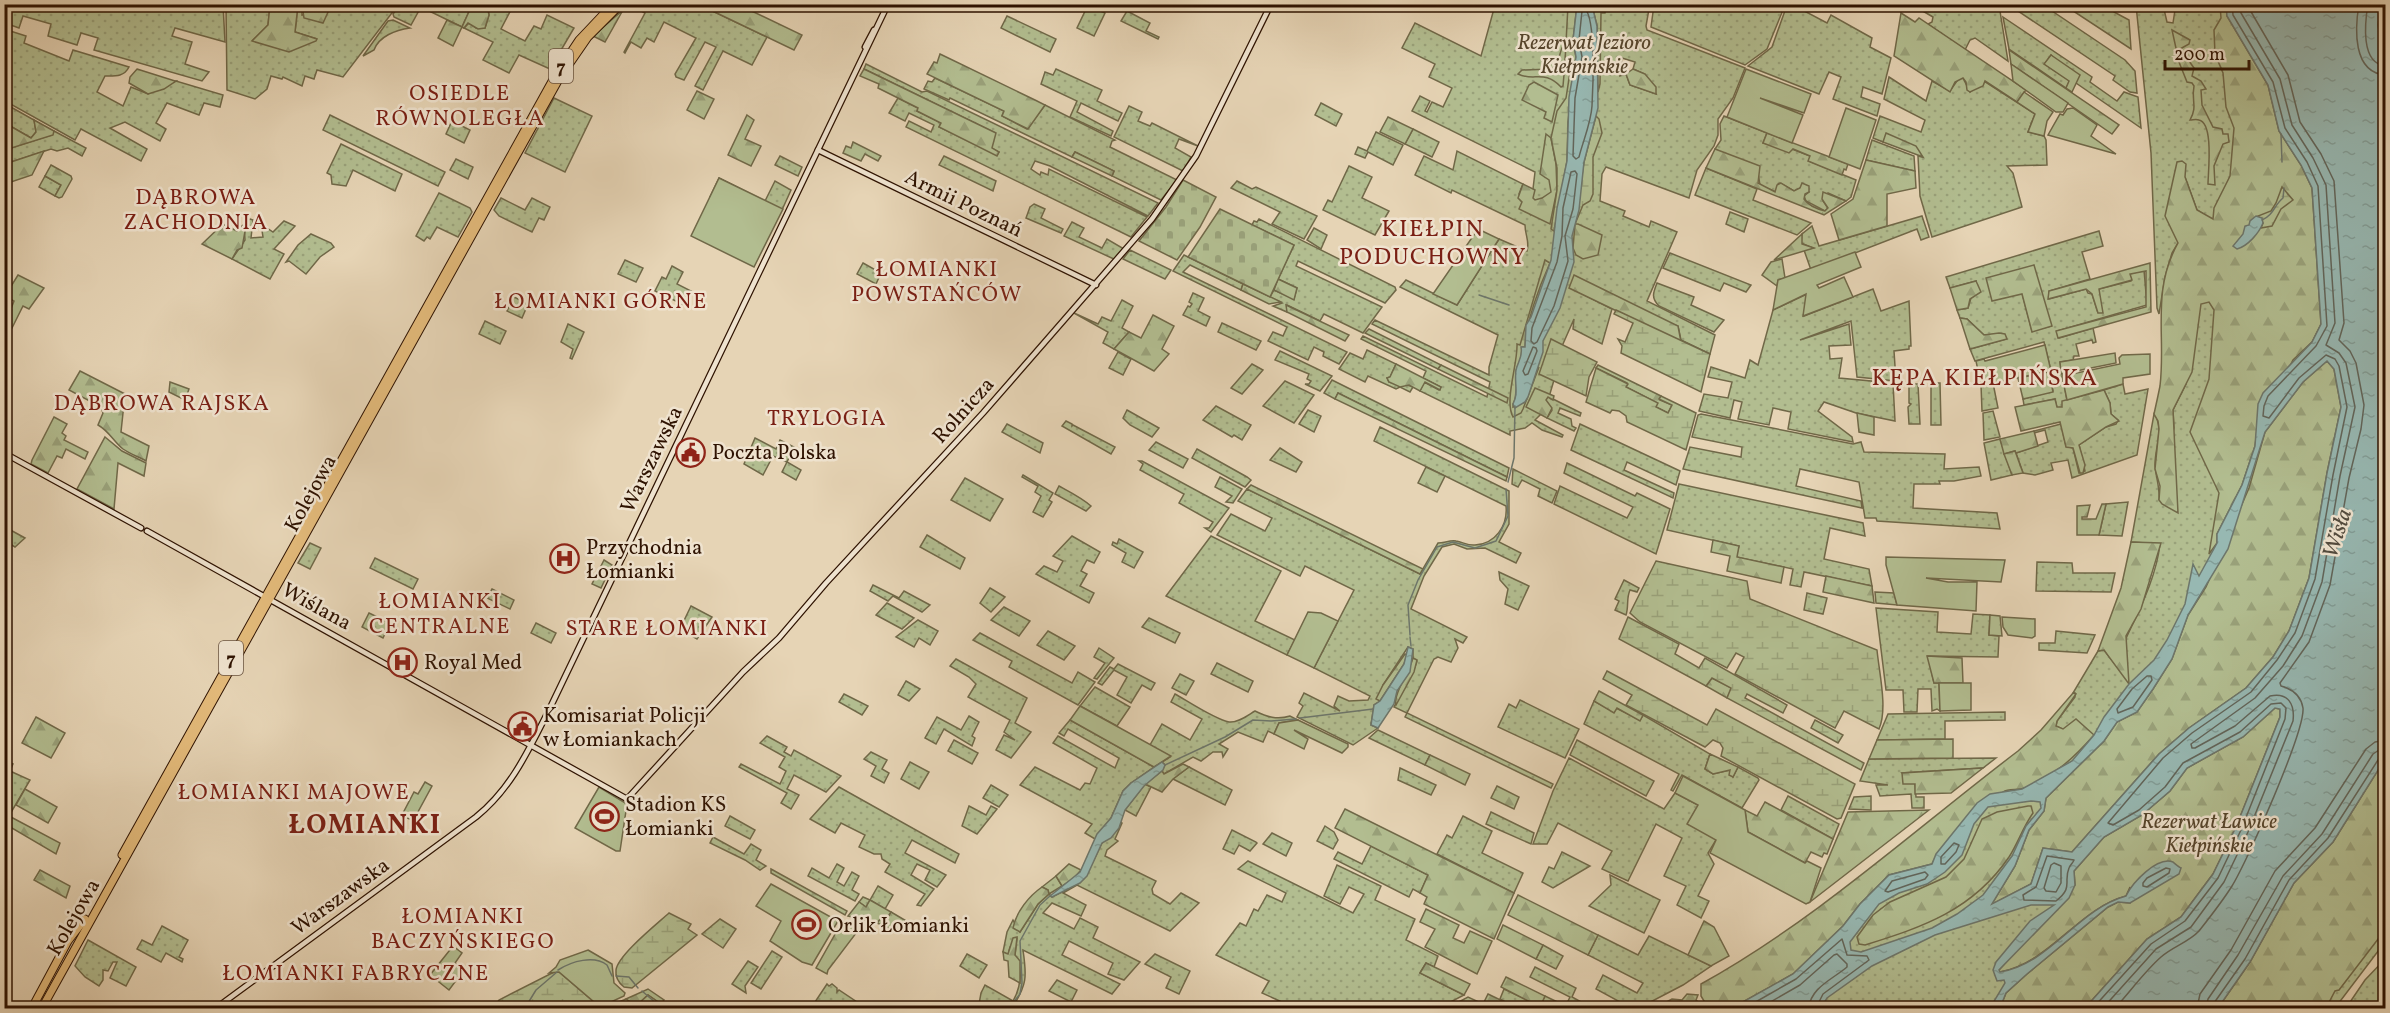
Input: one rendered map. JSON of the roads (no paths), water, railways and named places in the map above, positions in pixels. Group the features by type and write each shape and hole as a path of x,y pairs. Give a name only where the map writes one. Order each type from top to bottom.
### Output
{"highway":[{"name":"Kolejowa","path":"37,1008 268,598 560,67 583,34 613,4"},
{"name":"Kolejowa","path":"44,1008 88,918 257,611 278,585 559,79 588,37 621,4"},
{"path":"557,90 559,79"},
{"path":"278,585 287,578"},
{"path":"248,618 257,611"},
{"path":"32,1008 68,941 88,918"}],"street":[{"name":"Warszawska","path":"216,1008 482,812 511,780 532,745 818,150 859,59 888,4"},
{"name":"Rolnicza","path":"627,799 743,672 778,638 983,413 1157,212 1188,170 1271,4"},
{"name":"Armii Poznań","path":"818,150 1096,285"},
{"name":"Wiślana","path":"4,453 141,528 146,526 147,531 627,799"}],"water":[{"path":"1577,5 1592,5 1597,26 1598,108 1584,162 1579,210 1572,236 1574,262 1560,308 1543,341 1543,352 1528,397 1525,402 1515,408 1513,404 1516,396 1516,370 1521,356 1521,347 1525,347 1526,325 1551,260 1557,208 1567,161 1569,97 1576,57 1573,40"},
{"name":"Wisła","path":"2226,5 2381,5 2378,25 2386,69 2385,759 2333,842 2294,883 2250,962 2218,1008 2085,1008 2147,939 2181,917 2213,874 2236,827 2280,717 2280,709 2275,708 2243,737 2187,768 2170,791 2142,815 2104,837 2074,871 2075,885 2069,898 1999,970 2000,972 2034,959 2093,912 2126,896 2139,878 2160,863 2173,862 2181,868 2179,874 2130,903 2118,902 2108,907 2006,993 2000,1008 1990,1008 2005,983 2004,980 1997,981 1993,970 1996,962 2030,921 2054,905 2031,905 1935,935 1872,966 1827,998 1821,1008 1732,1008 1793,974 1843,926 1860,904 1889,875 1932,864 1936,854 1977,803 1990,794 2022,789 2072,761 2094,735 2104,717 2129,684 2154,660 2185,604 2193,564 2199,576 2217,543 2217,534 2242,485 2255,446 2258,404 2263,393 2312,342 2321,324 2312,188 2301,165 2279,131 2268,85 2227,16","holes":["2327,361 2334,369 2341,407 2309,578 2289,631 2273,657 2246,688 2189,728 2159,754 2072,852 2043,848 2031,884 1992,904 2015,866 2029,830 2044,811 2046,798 2104,741 2117,722 2137,712 2172,659 2188,615 2228,549 2265,432 2303,382","2031,801 2040,802 2041,808 2026,826 2012,856 1983,895 1957,914 1932,928 1861,952 1851,950 1850,942 1879,904 1899,893 1927,884 1945,872 1962,855 1974,824 1988,807"]},
{"path":"2256,216 2262,218 2261,227 2249,242 2237,249 2233,246 2243,234 2245,226 2249,225"},
{"path":"1408,647 1413,649 1410,672 1397,691 1394,704 1378,728 1371,725 1374,705 1380,701 1404,664"},
{"path":"1162,762 1165,765 1163,770 1144,786 1125,810 1119,828 1111,838 1102,843 1087,876 1080,883 1050,896 1080,872 1097,834 1111,818 1123,791"}],"waterway":[{"path":"2281,134 2282,162"},
{"path":"2262,220 2283,198 2284,188"},
{"path":"1479,295 1509,305"},
{"path":"1508,482 1514,458 1515,406"},
{"path":"1410,635 1408,605 1418,580 1437,547 1453,542 1475,548 1496,541 1508,516 1506,489"},
{"path":"1410,637 1411,646"},
{"path":"1300,718 1373,709"},
{"path":"1165,765 1225,737 1253,720 1296,719"},
{"path":"1009,1008 1020,994 1022,983 1020,941 1040,905 1051,895"},
{"path":"558,970 576,962 596,960 607,965 612,976"},
{"path":"525,1008 536,990 557,972"},
{"path":"616,976 629,977 638,988"},
{"path":"642,991 657,1004"}],"place":[{"name":"Poczta Polska","path":"691,452"},
{"name":"Przychodnia Łomianki","path":"565,559"},
{"name":"Royal Med","path":"403,662"},
{"name":"Komisariat Policji w Łomiankach","path":"522,727"},
{"name":"Stadion KS Łomianki","path":"604,816"},
{"name":"Orlik Łomianki","path":"807,925"}],"district":[{"name":"OSIEDLE RÓWNOLEGŁA","path":"460,104"},
{"name":"DĄBROWA ZACHODNIA","path":"196,208"},
{"name":"KIEŁPIN PODUCHOWNY","path":"1433,242"},
{"name":"ŁOMIANKI POWSTAŃCÓW","path":"937,280"},
{"name":"ŁOMIANKI GÓRNE","path":"601,300"},
{"name":"KĘPA KIEŁPIŃSKA","path":"1985,377"},
{"name":"DĄBROWA RAJSKA","path":"162,402"},
{"name":"TRYLOGIA","path":"827,417"},
{"name":"ŁOMIANKI CENTRALNE","path":"440,612"},
{"name":"STARE ŁOMIANKI","path":"667,627"},
{"name":"ŁOMIANKI MAJOWE","path":"294,791"},
{"name":"ŁOMIANKI","path":"365,824"},
{"name":"ŁOMIANKI BACZYŃSKIEGO","path":"463,928"},
{"name":"ŁOMIANKI FABRYCZNE","path":"356,972"}],"park label":[{"name":"Rezerwat Jezioro Kiełpińskie","path":"1584,54"},
{"name":"Rezerwat Ławice Kiełpińskie","path":"2209,833"}]}
